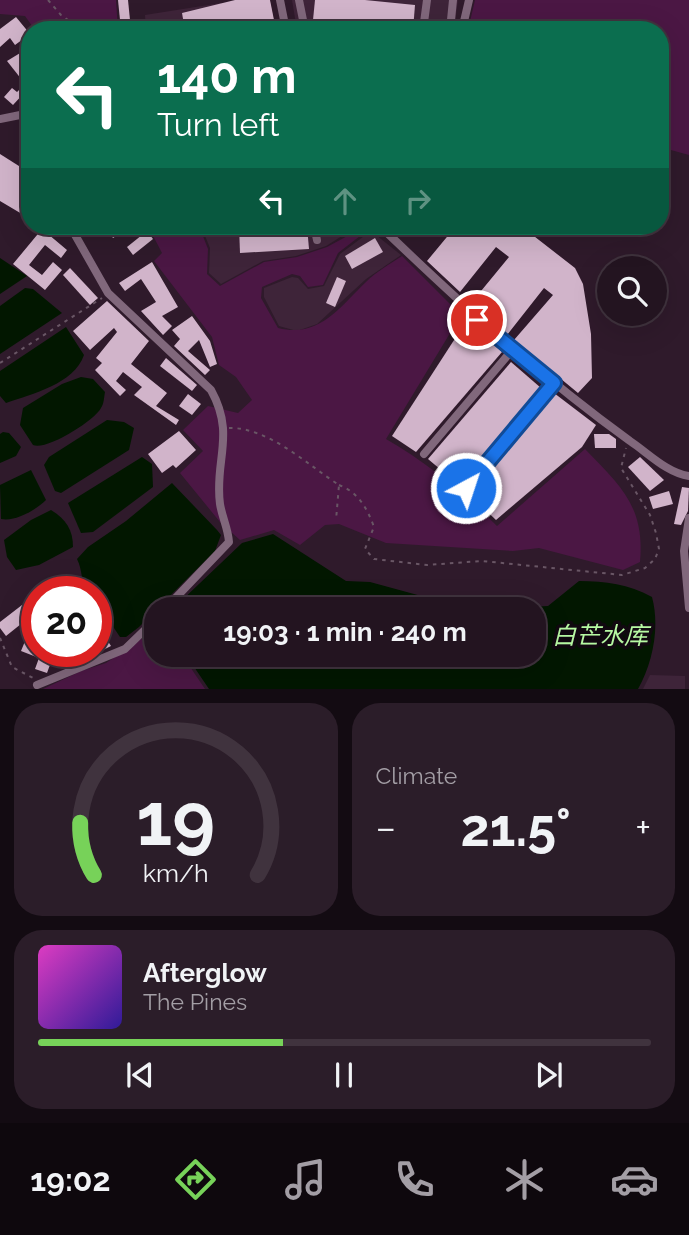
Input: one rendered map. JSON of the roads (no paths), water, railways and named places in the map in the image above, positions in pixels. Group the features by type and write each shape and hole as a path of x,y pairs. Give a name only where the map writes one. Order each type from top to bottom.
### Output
{"street":[{"path":"280,0 284,21"},
{"path":"299,0 303,21"},
{"path":"424,21 426,0"},
{"path":"451,21 453,0"},
{"path":"464,21 469,0"},
{"path":"0,119 21,115"},
{"path":"75,235 108,293 211,390 225,428 220,503 229,542 176,597"},
{"path":"316,235 317,240"},
{"path":"389,235 477,320 554,383 671,470 689,476"},
{"path":"424,454 513,349"},
{"path":"466,488 554,383"},
{"path":"689,518 684,551 689,608"},
{"path":"37,685 124,649 144,630"}],"water":[{"path":"0,258 27,276 0,294"},
{"path":"25,288 33,289 62,313 0,354 0,306"},
{"path":"66,327 84,355 79,365 62,381 6,403 0,396 0,371"},
{"path":"81,377 93,379 105,392 97,414 69,434 48,444 33,445 20,425 23,408 62,384"},
{"path":"107,420 124,422 134,428 129,450 61,493 55,491 44,465 49,457"},
{"path":"9,433 21,447 16,456 0,463 0,434"},
{"path":"142,457 152,464 153,487 93,532 81,533 68,503"},
{"path":"31,470 46,500 25,514 13,519 1,519 0,485"},
{"path":"172,483 221,535 215,551 169,597 144,597 144,622 126,637 120,637 112,625 112,576 82,576 77,559 88,547 126,521"},
{"path":"51,510 68,525 73,547 39,565 16,570 7,557 4,540 31,520"},
{"path":"273,534 346,581 370,582 425,597 185,597 242,543"},
{"name":"白芒水库","path":"579,581 617,584 652,597 654,644 638,689 209,689 194,667 546,667 548,606"}]}
